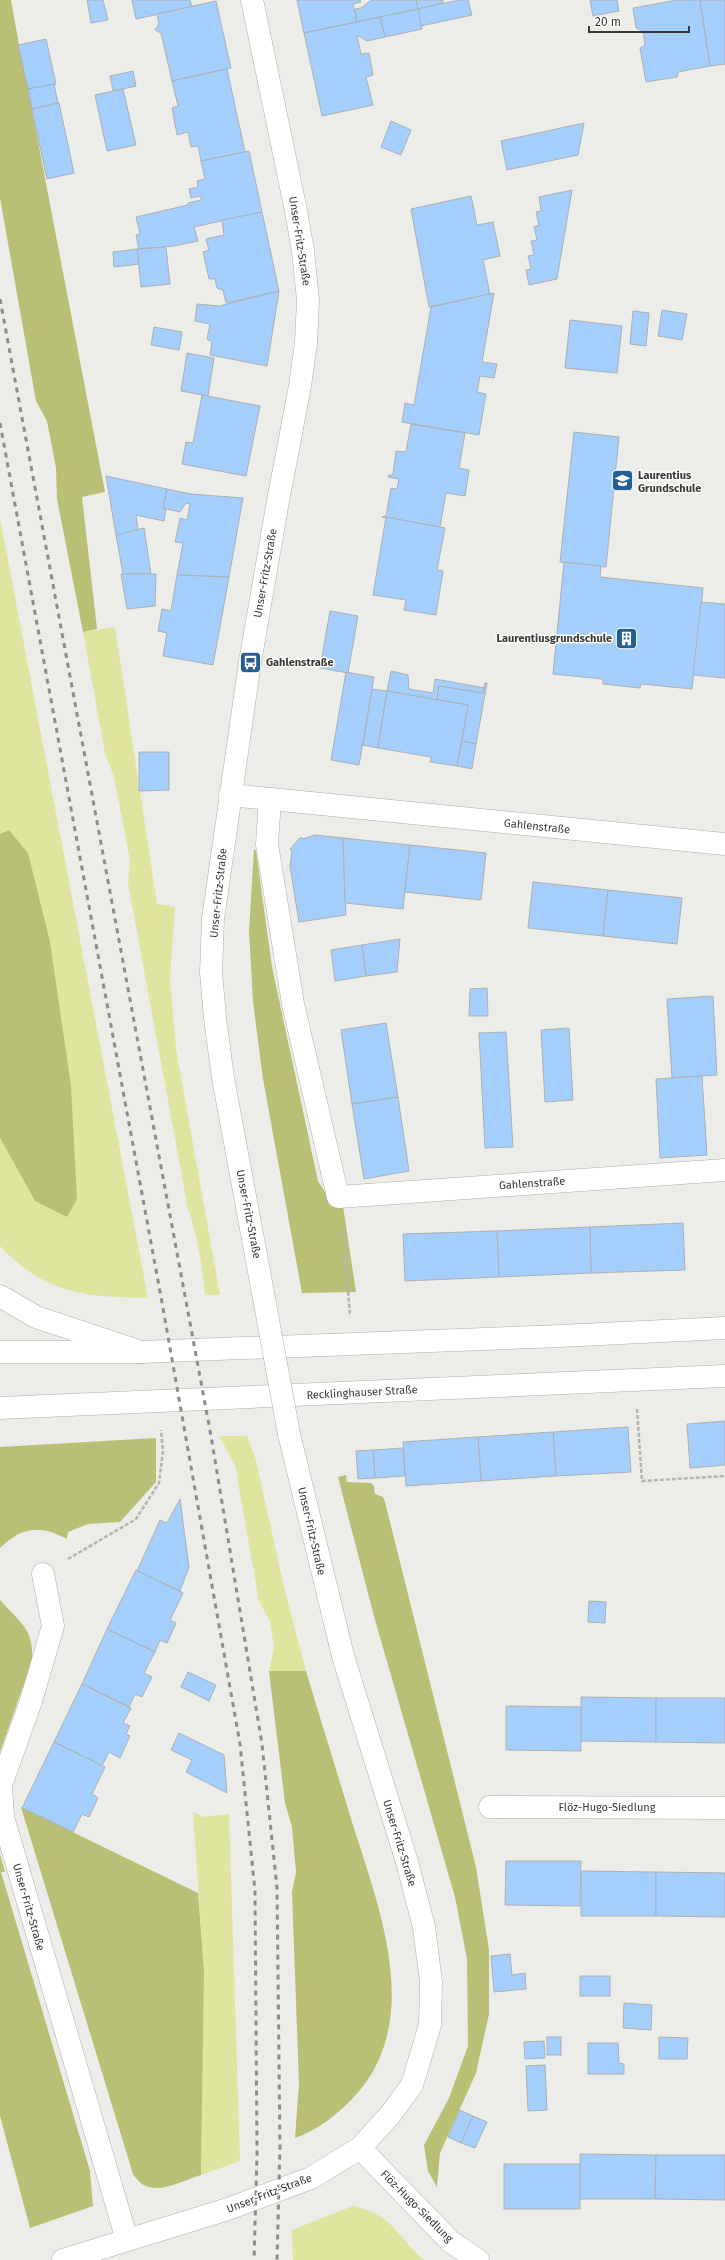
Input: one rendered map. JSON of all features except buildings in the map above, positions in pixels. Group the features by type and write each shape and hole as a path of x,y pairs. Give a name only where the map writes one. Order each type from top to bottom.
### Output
{"main road":[{"name":"Unser-Fritz-Straße","path":"63,2260 228,2209 311,2178 360,2148 390,2115 412,2085 430,2025 431,1982 424,1927 407,1862 343,1656 322,1577 289,1434 223,1078 215,1018 211,972 213,919 230,795 265,572 300,386 306,343 308,300 303,251 297,217 252,0"},
{"name":"Gahlenstraße","path":"230,795 725,844"},
{"name":"Gahlenstraße","path":"270,799 267,844 293,1004 338,1197 725,1170"},
{"path":"0,1296 36,1317 141,1352"},
{"path":"0,1352 141,1352 560,1336 725,1328"},
{"name":"Recklinghauser Straße","path":"0,1408 725,1376"},
{"name":"Unser-Fritz-Straße","path":"43,1574 53,1626 31,1701 1,1785 3,1817 127,2240"},
{"name":"Flöz-Hugo-Siedlung","path":"490,1807 725,1808"},
{"name":"Flöz-Hugo-Siedlung","path":"360,2148 451,2242 478,2260"}],"path":[{"path":"343,1224 349,1289"},
{"path":"636,1380 642,1481 725,1476"},
{"path":"43,1574 136,1519 159,1483 163,1451 162,1438"}],"green space":[{"path":"0,0 11,0 18,45 28,89 105,492 82,497 97,629 83,632 57,499 56,468 47,421 36,401 0,198"},
{"path":"0,518 148,1298 105,1296 68,1290 33,1274 17,1262 0,1246 0,1138 35,1201 9,830 0,834"},
{"path":"115,627 157,904 175,907 170,978 176,1049 220,1295 205,1295 199,1252 188,1209 128,883 130,860 114,777 105,753 83,632"},
{"path":"9,830 28,853 50,942 71,1086 77,1199 67,1217 35,1201 0,1138 0,834"},
{"path":"254,849 256,851 272,967 318,1181 328,1197 343,1206 356,1292 302,1293 263,1079 253,1002 249,931"},
{"path":"219,1436 247,1436 255,1457 285,1591 306,1671 269,1671 274,1647 270,1622 259,1601 235,1465"},
{"path":"156,1438 156,1482 120,1522 88,1524 68,1532 67,1539 48,1531 31,1530 16,1536 0,1548 0,1447"},
{"path":"346,1475 347,1482 371,1483 374,1486 375,1494 383,1497 385,1502 476,1867 489,1950 489,2014 476,2073 440,2153 437,2187 428,2171 424,2145 449,2098 468,2046 467,1959 455,1897 375,1620 338,1477"},
{"path":"0,1600 28,1633 31,1641 32,1661 0,1752"},
{"path":"269,1671 306,1671 374,1891 390,1964 392,2001 387,2036 374,2069 352,2099 340,2111 318,2127 295,2138 299,2083 292,1892 296,1872 292,1827 285,1803"},
{"path":"21,1807 198,1893 204,1971 201,2175 174,2185 155,2188 147,2187 133,2174"},
{"path":"193,1812 203,1817 229,1814 240,2161 201,2175 204,1971"},
{"path":"0,1854 5,1872 1,1872 90,2171 93,2206 30,2228 0,2116"},
{"path":"353,2206 377,2214 386,2220 424,2260 293,2260 292,2230"}],"railway":[{"path":"0,299 211,1436 262,1744 277,1888 280,2146 277,2260"},
{"path":"0,423 161,1297 240,1744 255,1891 257,2154 254,2260"}],"place":[{"name":"Laurentius Grundschule","path":"623,481"},
{"name":"Laurentiusgrundschule","path":"627,638"},
{"name":"Gahlenstraße","path":"250,662"}]}
